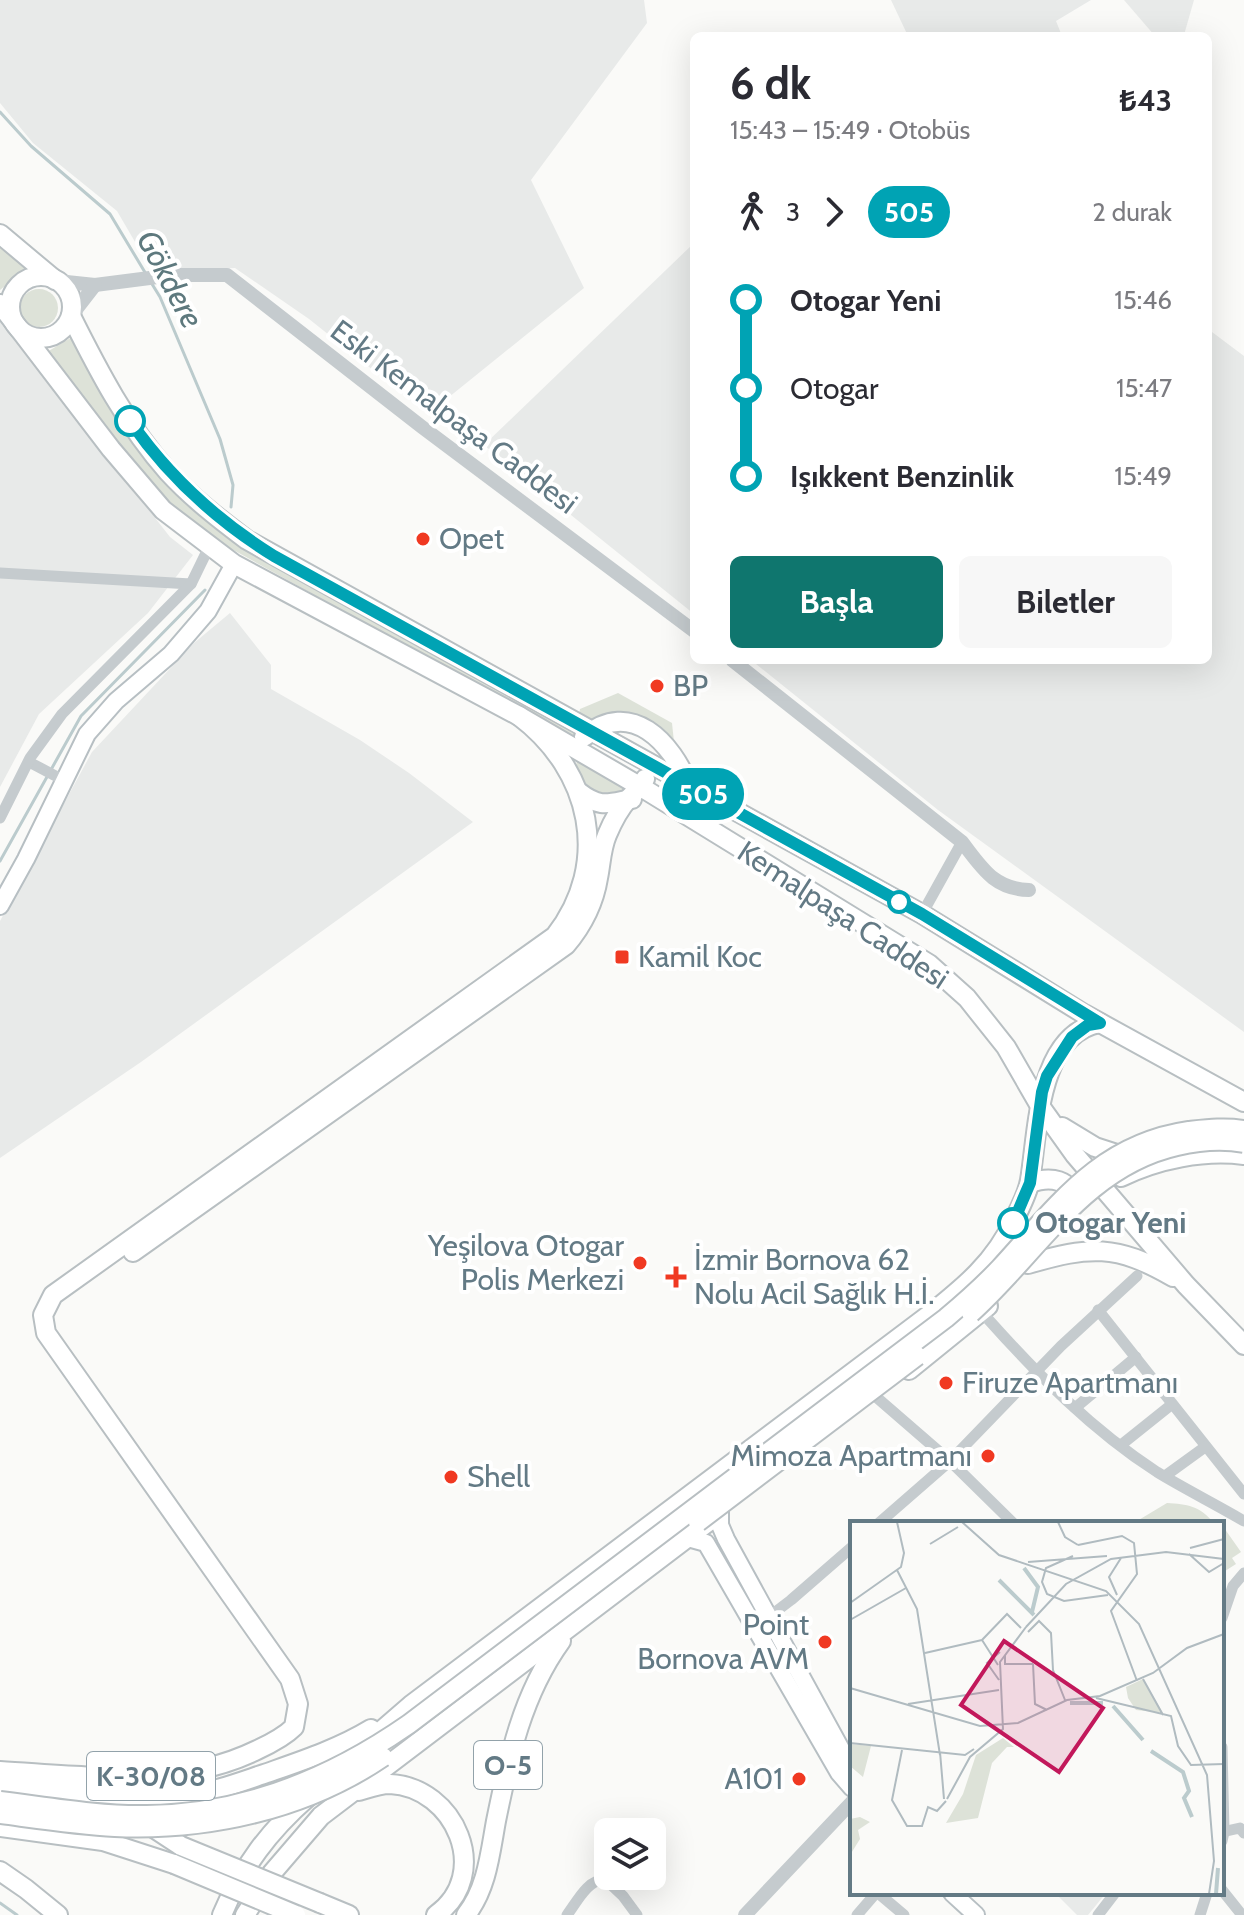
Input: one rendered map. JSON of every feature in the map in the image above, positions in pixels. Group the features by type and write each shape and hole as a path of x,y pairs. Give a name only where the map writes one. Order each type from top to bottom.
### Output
{"main road":[{"path":"0,234 57,281 70,296 71,316 60,332 43,338 33,337 17,327 10,310 15,291 21,284 39,277 57,281"},
{"path":"0,304 111,449 163,510 209,547 234,564 575,748 635,792"},
{"name":"Kemalpaşa Caddesi","path":"71,316 117,402 168,471 205,508 274,556 922,914 1100,1023 1244,1102"},
{"path":"0,906 87,734 116,701 171,654 208,611 234,564"},
{"path":"519,716 542,736 576,786 591,801 617,804 635,792"},
{"path":"43,1315 53,1295 555,936 576,901 586,867 587,827 571,767 575,748 592,731 602,724 620,721 645,729 669,749 689,786"},
{"path":"43,1315 566,945 588,912 596,889 605,839 645,778 646,762"},
{"name":"Kemalpaşa Caddesi","path":"635,792 700,823 929,964 983,1017 1006,1047 1040,1106 1103,1189 1186,1285"},
{"path":"222,1915 244,1868 269,1835 332,1773 411,1705 967,1285 1001,1244 1030,1183 1043,1086 1065,1046 1081,1029 1100,1023"},
{"path":"1218,1090 1244,1115"},
{"path":"1040,1106 1065,1130 1095,1147 1135,1159 1171,1160"},
{"path":"0,1801 124,1815 202,1811 277,1794 365,1754 409,1724 946,1318 991,1278 1076,1185 1109,1159 1139,1144 1176,1133 1238,1128"},
{"path":"0,1814 113,1827 178,1826 272,1809 347,1778 404,1742 962,1321 991,1296 1068,1210 1095,1185 1122,1167 1165,1149 1203,1142 1241,1151"},
{"path":"245,1915 283,1859 321,1816 970,1322 1103,1189 1140,1169 1171,1160 1241,1151"},
{"path":"1030,1183 1053,1178 1070,1189 1076,1206 1068,1221"},
{"path":"1028,1264 1077,1251 1113,1251 1153,1265 1186,1285 1244,1345"},
{"name":"K-30/08","path":"0,1771 128,1777 188,1773 235,1761 291,1730 297,1720 298,1704 290,1679 46,1333 43,1315"},
{"path":"720,1512 720,1525 726,1539 850,1765"},
{"path":"688,1538 706,1543 839,1773 850,1786"},
{"name":"O-5","path":"466,1915 483,1886 510,1755 525,1706 550,1657 574,1624"},
{"path":"0,1783 88,1793 179,1796 214,1790 349,1742 411,1705"},
{"name":"O-5","path":"345,1796 379,1785 403,1787 430,1799 452,1821 464,1848 464,1872 455,1896 436,1915"},
{"path":"88,1793 123,1807 177,1855 296,1915"},
{"path":"0,1827 177,1855 349,1915"},
{"path":"0,1871 58,1915"},
{"path":"954,1895 976,1915"}],"street":[{"name":"Eski Kemalpaşa Caddesi","path":"57,281 95,285 173,275 227,275 422,427 690,628"},
{"path":"71,316 95,285"},
{"path":"0,818 29,762 62,714 191,584 209,547"},
{"path":"0,573 191,584"},
{"path":"737,664 962,842 989,876 1011,890 1029,890"},
{"path":"29,762 65,781"},
{"path":"922,914 962,842"},
{"path":"881,1521 950,1461 1098,1310 1137,1276"},
{"path":"1098,1310 1244,1494"},
{"path":"987,1318 1036,1374 1121,1445 1165,1476 1244,1521"},
{"path":"1075,1408 1136,1357"},
{"path":"875,1396 950,1461 1011,1521"},
{"path":"1121,1445 1171,1405"},
{"path":"1165,1476 1205,1447"},
{"path":"770,1616 850,1549"},
{"path":"1224,1609 1233,1586 1244,1573"},
{"path":"745,1915 850,1804"},
{"path":"567,1915 590,1884 605,1879 637,1915"},
{"path":"1224,1892 1242,1915"},
{"path":"857,1915 875,1895"},
{"path":"879,1895 904,1915"},
{"path":"1200,1915 1206,1895"}],"shaded area":[{"path":"0,0 644,0 647,23 531,180 584,288 428,414 309,319 235,268 152,271 117,211 33,143 0,103"},
{"path":"891,0 1091,0 1056,21 1060,32 906,32"},
{"path":"1124,0 1194,0 1185,32 1152,32"},
{"path":"0,245 27,268 0,290"},
{"path":"690,247 690,611 484,445"},
{"path":"39,289 53,294 58,308 53,322 39,327 25,322 20,308 25,294"},
{"path":"0,320 170,537 193,555 148,613 39,714 0,787"},
{"path":"1212,332 1244,356 1244,1032 938,810 756,664 1212,664"},
{"path":"72,337 104,397 146,456 222,531 249,550 576,731 572,738 219,542 172,505 145,477 47,352"},
{"path":"230,613 271,665 271,689 360,740 473,822 141,1062 0,1158 0,921 92,752 194,643"},
{"path":"618,693 672,723 674,742 594,723 579,714 580,709"},
{"path":"577,759 629,790 610,798 584,788 576,769"},
{"path":"1167,1503 1193,1507 1212,1521 1137,1521"},
{"path":"1224,1528 1241,1552 1232,1558 1236,1564 1224,1572"},
{"path":"1057,1895 1104,1895 1088,1915 1077,1915"}],"waterway":[{"name":"Gökdere","path":"0,112 31,146 110,214 146,274"},
{"name":"Gökdere","path":"152,284 220,439 233,485 231,507"},
{"name":"Gökdere","path":"0,861 81,716 205,590"},
{"path":"0,1903 17,1915"}],"bus line":[{"name":"505","path":"130,421 168,471 205,508 247,540 922,914 1100,1023 1088,1025 1072,1037 1047,1076 1033,1148 1030,1183 1013,1223"}],"place":[{"name":"Opet","path":"423,539"},
{"name":"BP","path":"657,686"},
{"name":"Kamil Koc","path":"622,957"},
{"name":"Otogar Yeni","path":"1013,1223"},
{"name":"Yeşilova Otogar Polis Merkezi","path":"640,1263"},
{"name":"İzmir Bornova 62 Nolu Acil Sağlık H.İ.","path":"676,1277"},
{"name":"Firuze Apartmanı","path":"946,1383"},
{"name":"Mimoza Apartmanı","path":"988,1456"},
{"name":"Shell","path":"451,1477"},
{"name":"Point Bornova AVM","path":"825,1642"},
{"name":"A101","path":"799,1779"}]}
